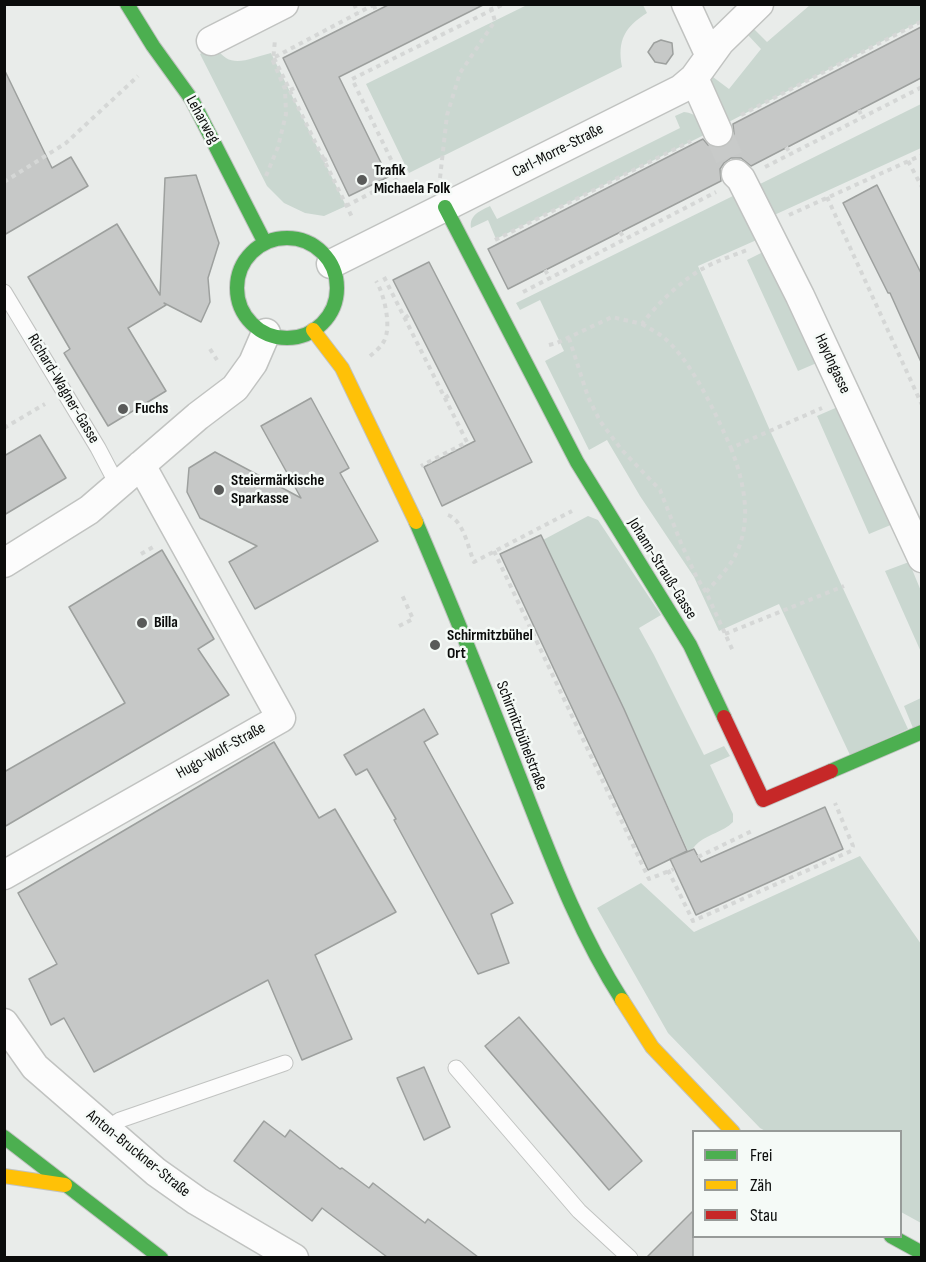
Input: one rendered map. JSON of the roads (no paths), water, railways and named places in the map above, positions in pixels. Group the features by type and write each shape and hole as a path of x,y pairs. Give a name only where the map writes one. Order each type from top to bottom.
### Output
{"main road":[{"name":"Leharweg","path":"127,4 153,46 192,100 265,243"},
{"name":"Johann-Strauß-Gasse","path":"445,207 577,462 690,645 763,800 921,732"},
{"path":"287,238 309,243 322,252 331,264 336,279 336,293 332,308 314,330 298,336 282,337 266,333 253,325 243,312 237,297 237,281 242,265 252,252 265,243 287,238"},
{"name":"Schirmitzbühelstraße","path":"314,330 342,369 416,522 462,631 553,862 589,945 652,1047 732,1130"},
{"path":"4,1137 161,1257"},
{"path":"4,1176 68,1185"},
{"path":"895,1238 921,1253"}],"street":[{"path":"211,41 284,4"},
{"path":"686,4 709,54"},
{"name":"Carl-Morre-Straße","path":"331,264 681,89 694,78 709,54 720,42 759,4"},
{"path":"694,78 718,132"},
{"name":"Haydngasse","path":"738,176 800,296 921,558"},
{"path":"4,563 89,510 198,416 235,388 253,363 266,333"},
{"name":"Hugo-Wolf-Straße","path":"4,875 281,718 141,465"},
{"name":"Anton-Bruckner-Straße","path":"4,1023 35,1067 156,1172 197,1202 294,1257"}],"lane":[{"name":"Richard-Wagner-Gasse","path":"4,292 98,448 118,486"},
{"path":"106,1129 120,1120 285,1063"},
{"path":"456,1068 579,1211 630,1257"}],"tunnel":[{"path":"718,132 736,174"}],"place":[{"name":"Trafik Michaela Folk","path":"362,180"},
{"name":"Fuchs","path":"123,409"},
{"name":"Steiermärkische Sparkasse","path":"219,490"},
{"name":"Billa","path":"142,623"},
{"name":"Schirmitzbühel Ort","path":"435,645"}]}
